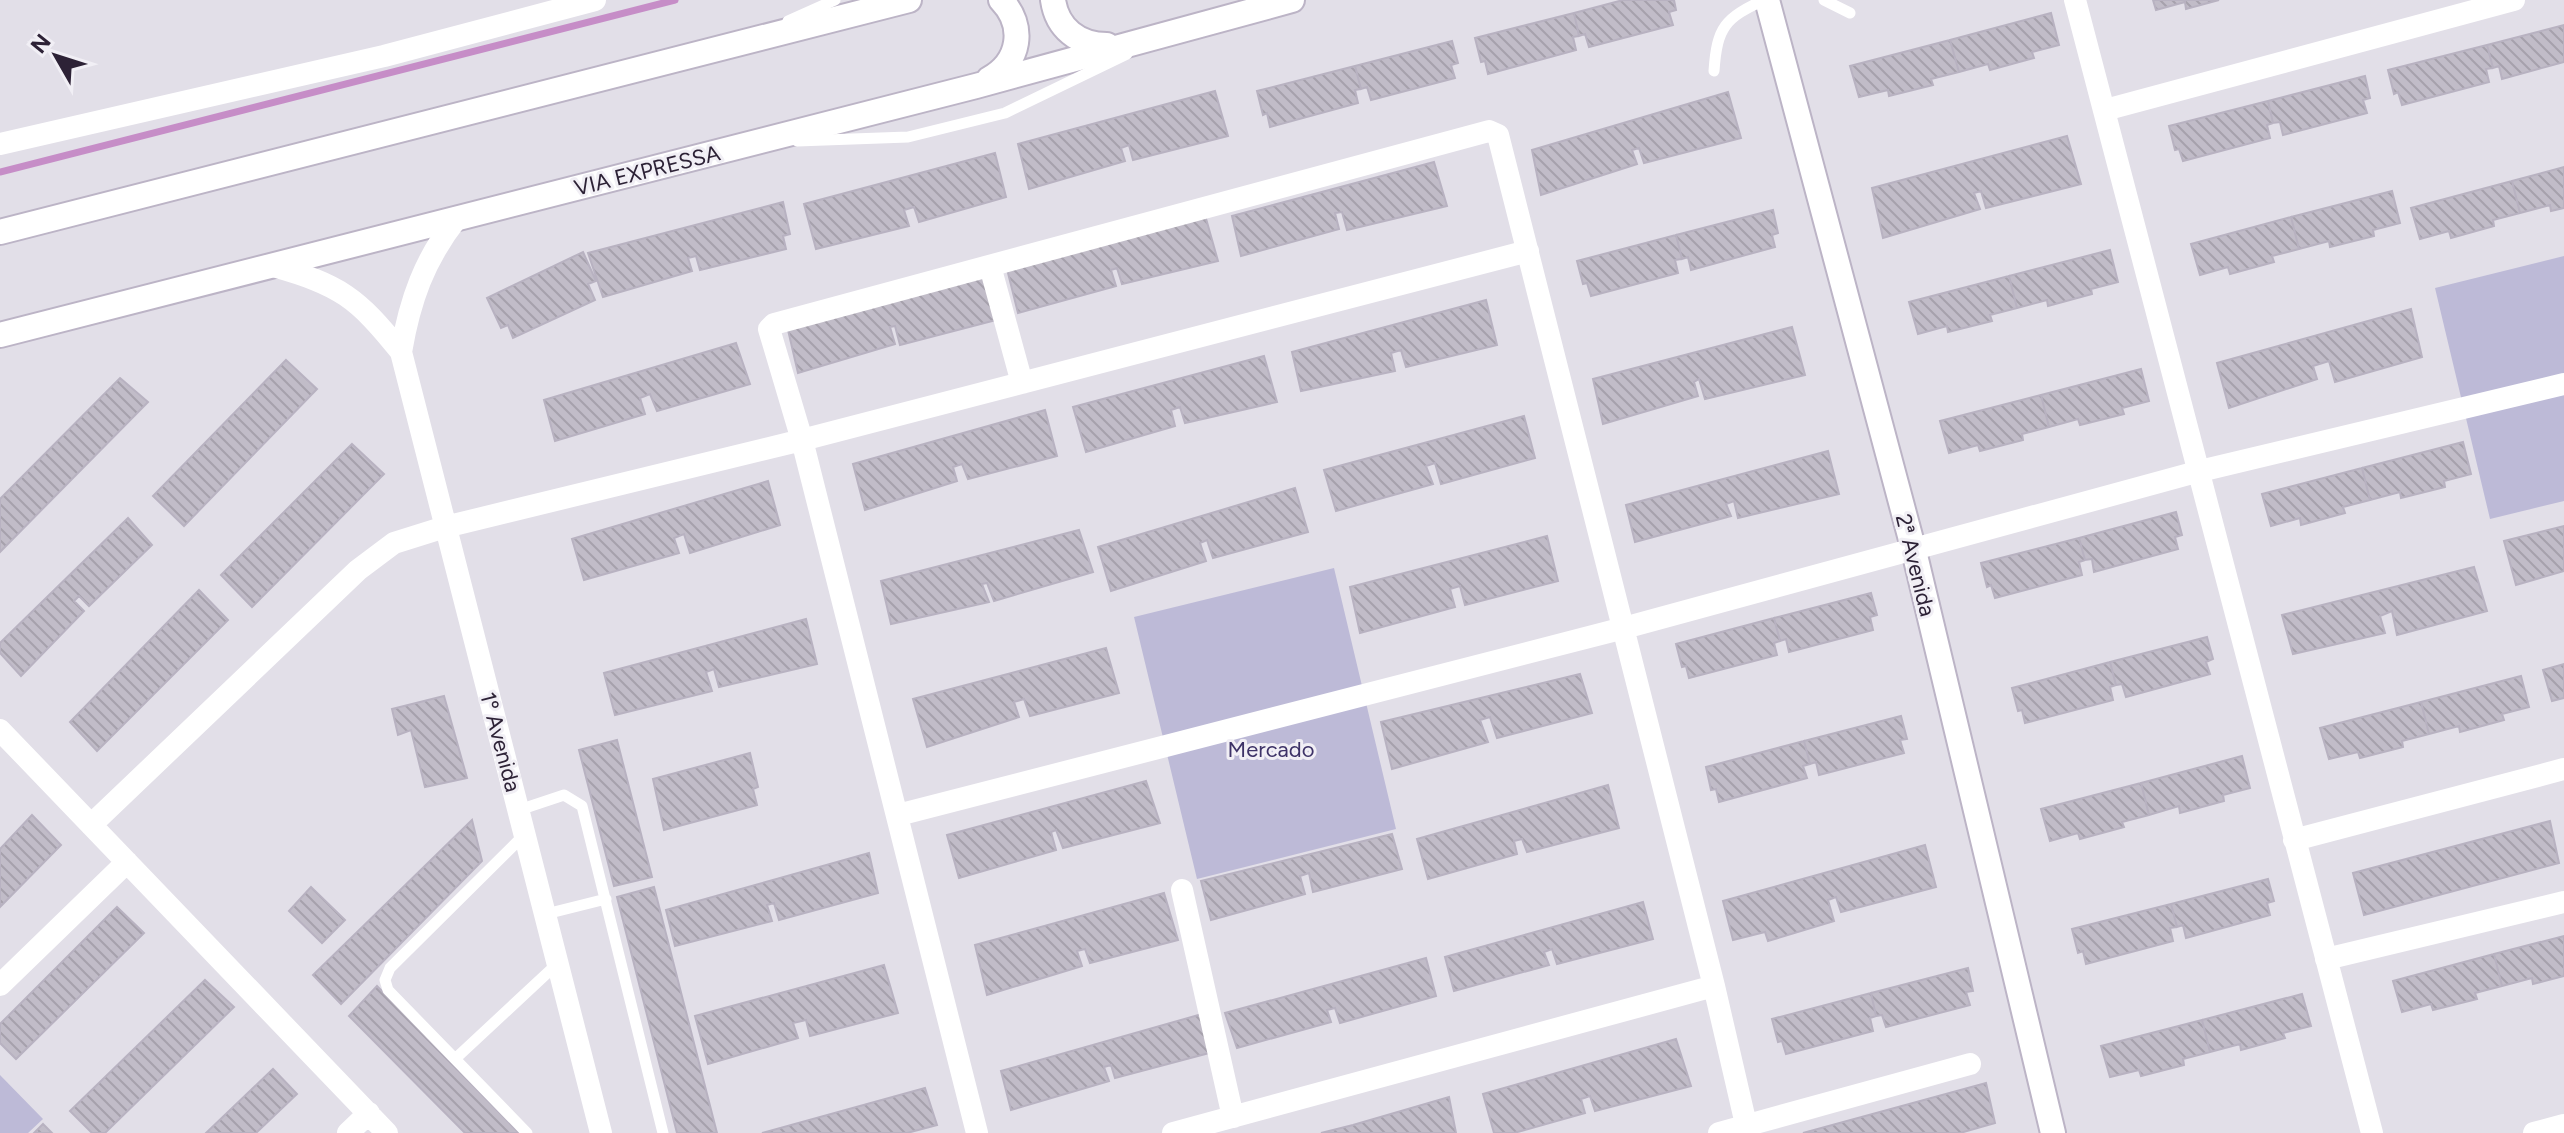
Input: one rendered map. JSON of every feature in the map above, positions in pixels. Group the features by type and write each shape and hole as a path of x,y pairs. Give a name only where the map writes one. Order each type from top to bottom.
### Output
{"main road":[{"path":"0,232 909,0"},
{"path":"976,86 1003,70 1015,50 1014,19 1001,0"},
{"path":"1053,0 1060,21 1076,38 1092,44 1117,45"},
{"name":"VIA EXPRESSA","path":"0,335 976,86 1117,45 1292,0"},
{"name":"2ª Avenida","path":"1766,0 1914,551 2053,1133"}],"street":[{"path":"0,144 384,56 595,0"},
{"path":"2075,0 2372,1133"},
{"path":"2105,110 2514,0"},
{"path":"977,1133 802,440 769,336 774,324 1489,131 1498,135 1528,251 1714,986 1747,1130"},
{"path":"401,352 409,307 423,268 457,218"},
{"path":"91,825 358,570 394,543 445,527 802,440 1528,251"},
{"path":"273,266 324,281 353,298 401,352"},
{"path":"990,266 1022,383"},
{"name":"1º Avenida","path":"401,352 601,1133"},
{"path":"898,815 1624,628 2200,471 2564,384"},
{"path":"0,730 387,1133"},
{"path":"2294,840 2564,771"},
{"path":"0,985 127,862"},
{"path":"1182,890 1233,1117"},
{"path":"2326,959 2564,902"},
{"path":"1173,1133 1714,986"},
{"path":"1719,1133 1747,1130 1970,1064"},
{"path":"348,1133 369,1113"},
{"path":"2534,1133 2564,1125"}],"lane":[{"path":"735,44 835,0"},
{"path":"1714,71 1716,46 1723,24 1740,11 1766,0"},
{"path":"1824,0 1850,13"},
{"path":"752,143 908,137 1005,113 1181,28"},
{"path":"519,810 564,795 582,806 663,1133"},
{"path":"524,835 390,968 385,980 388,990 527,1133"},
{"path":"546,914 606,899"},
{"path":"455,1059 557,963"}],"green space":[{"path":"2564,256 2564,501 2490,519 2435,288"},
{"name":"Mercado","path":"1334,568 1396,829 1197,879 1134,617"},
{"path":"0,1075 43,1119 28,1133 0,1133"}],"building":[{"path":"1623,0 1674,0 1676,10 1669,12 1673,25 1589,47 1585,34 1579,36 1574,13"},
{"path":"2153,0 2219,0 2186,9 2185,2 2156,10"},
{"path":"1574,13 1579,36 1573,37 1576,50 1488,74 1485,61 1481,62 1475,38"},
{"path":"2051,13 2059,45 2032,52 2034,58 1990,70 1988,64 1959,72 1950,40"},
{"path":"2564,25 2564,62 2502,79 2499,66 2493,68 2487,45"},
{"path":"1950,40 1959,72 1931,79 1933,85 1889,96 1888,90 1859,97 1850,66"},
{"path":"1452,41 1458,63 1451,65 1455,78 1371,100 1367,87 1361,89 1355,66"},
{"path":"2487,45 2493,68 2486,69 2489,82 2402,105 2398,92 2394,94 2388,70"},
{"path":"1355,66 1361,89 1355,90 1358,103 1270,127 1267,113 1263,115 1257,91"},
{"path":"2365,76 2370,98 2363,100 2367,113 2283,135 2280,122 2273,123 2268,101"},
{"path":"1215,91 1228,136 1133,160 1129,145 1121,148 1125,161 1029,189 1018,144"},
{"path":"1728,92 1741,138 1644,163 1639,148 1632,150 1637,164 1541,195 1532,150"},
{"path":"2268,101 2273,123 2267,125 2270,138 2183,161 2179,149 2175,150 2169,126"},
{"path":"2067,136 2081,184 1986,208 1981,191 1974,193 1980,209 1883,238 1872,188"},
{"path":"995,153 1006,197 919,222 914,207 904,210 909,226 816,249 804,204"},
{"path":"1434,162 1447,206 1347,230 1342,212 1335,213 1339,229 1241,256 1232,216"},
{"path":"2564,167 2564,208 2551,211 2550,205 2520,213 2512,181"},
{"path":"2512,181 2520,213 2493,220 2494,226 2451,238 2449,231 2420,239 2411,208"},
{"path":"2392,191 2400,223 2373,230 2374,236 2330,247 2329,241 2299,249 2291,217"},
{"path":"783,202 790,234 783,236 786,249 700,270 696,256 688,258 692,271 603,297 588,253"},
{"path":"1773,210 1778,233 1772,235 1775,247 1691,270 1688,257 1682,259 1676,235"},
{"path":"1205,215 1218,261 1122,284 1117,268 1111,270 1116,286 1018,313 1007,269"},
{"path":"2291,217 2299,249 2272,256 2274,262 2230,274 2228,267 2200,275 2191,244"},
{"path":"1676,235 1682,259 1675,260 1678,273 1591,296 1587,283 1583,284 1577,261"},
{"path":"2110,250 2118,282 2091,289 2092,294 2048,306 2047,300 2017,308 2009,276"},
{"path":"583,252 596,281 588,284 595,300 513,338 508,325 501,328 487,298"},
{"path":"983,276 996,320 900,345 895,326 890,327 895,344 798,373 788,330"},
{"path":"2009,276 2017,308 1990,315 1992,321 1948,332 1947,326 1918,334 1909,302"},
{"path":"1486,300 1497,345 1406,367 1401,350 1391,353 1395,371 1301,391 1292,352"},
{"path":"2411,309 2422,357 2335,382 2329,361 2313,366 2317,379 2229,408 2217,363"},
{"path":"1792,327 1805,375 1705,399 1699,379 1694,382 1698,396 1603,424 1593,379"},
{"path":"736,343 750,384 657,411 650,394 640,398 645,414 555,441 544,400"},
{"path":"1264,356 1277,402 1185,423 1180,407 1171,410 1175,426 1086,452 1073,407"},
{"path":"286,360 317,389 184,526 153,496"},
{"path":"2141,369 2149,401 2122,408 2124,414 2080,425 2078,419 2049,427 2041,395"},
{"path":"120,378 148,402 0,552 0,499"},
{"path":"2041,395 2049,427 2022,434 2023,440 1980,451 1978,445 1949,453 1940,421"},
{"path":"1045,410 1057,456 968,479 962,464 953,467 957,481 865,510 853,464"},
{"path":"1524,416 1535,458 1441,484 1435,463 1426,466 1433,484 1336,511 1324,470"},
{"path":"2463,442 2471,474 2444,481 2445,487 2401,498 2400,492 2370,500 2362,468"},
{"path":"352,444 384,474 252,607 221,575"},
{"path":"1828,451 1839,494 1738,518 1734,501 1726,504 1731,516 1635,542 1626,505"},
{"path":"2362,468 2370,500 2343,507 2345,513 2301,525 2300,518 2271,526 2262,494"},
{"path":"768,481 780,525 690,553 684,534 674,538 679,553 584,580 572,539"},
{"path":"1295,488 1308,532 1213,558 1207,540 1200,543 1206,561 1111,591 1098,547"},
{"path":"2176,512 2182,535 2175,537 2178,549 2094,572 2092,559 2085,560 2079,538"},
{"path":"128,518 152,545 89,606 79,596 74,601 84,611 21,676 0,653 0,643"},
{"path":"2564,526 2564,571 2516,585 2504,541"},
{"path":"1079,530 1093,572 994,601 987,583 982,584 989,602 891,624 881,581"},
{"path":"1547,536 1558,581 1465,605 1460,586 1450,589 1455,607 1360,633 1350,587"},
{"path":"2079,538 2085,560 2079,562 2082,575 1995,598 1991,585 1987,587 1981,563"},
{"path":"2474,567 2487,611 2397,635 2392,611 2380,616 2385,633 2293,654 2282,615"},
{"path":"199,590 228,620 97,751 70,722"},
{"path":"1871,593 1877,615 1870,617 1873,630 1789,652 1786,639 1780,641 1774,618"},
{"path":"1774,618 1780,641 1774,643 1777,655 1689,678 1686,666 1682,667 1676,644"},
{"path":"806,619 817,664 719,687 714,669 706,672 712,691 615,715 604,673"},
{"path":"2207,637 2213,659 2206,662 2210,674 2126,697 2122,684 2116,685 2110,662"},
{"path":"1106,648 1119,693 1030,716 1024,699 1014,702 1019,717 927,747 913,699"},
{"path":"2110,662 2116,685 2110,687 2113,700 2025,723 2012,688"},
{"path":"2564,664 2564,698 2552,701 2543,670"},
{"path":"1580,674 1592,713 1497,738 1490,717 1480,720 1488,742 1392,769 1381,722"},
{"path":"2521,676 2529,707 2502,714 2504,720 2460,732 2459,726 2429,734 2421,702"},
{"path":"444,696 467,778 425,787 411,730 398,735 392,709"},
{"path":"2421,702 2429,734 2402,741 2403,747 2360,758 2358,752 2329,759 2320,728"},
{"path":"1901,716 1907,739 1900,740 1904,753 1819,775 1816,762 1810,764 1804,741"},
{"path":"617,740 652,877 614,886 579,750"},
{"path":"1804,741 1810,764 1803,766 1807,778 1719,802 1716,789 1711,790 1706,767"},
{"path":"750,753 758,787 753,789 757,805 664,830 653,779"},
{"path":"2242,756 2250,788 2223,795 2224,801 2180,813 2179,806 2149,815 2141,783"},
{"path":"1146,781 1160,823 1063,848 1056,830 1051,832 1056,850 959,878 947,835"},
{"path":"2141,783 2149,815 2122,822 2124,827 2080,839 2078,833 2050,841 2041,809"},
{"path":"1608,785 1619,828 1527,852 1522,839 1514,841 1517,854 1428,879 1417,839"},
{"path":"32,815 61,845 0,907 0,849"},
{"path":"472,820 482,861 341,1004 313,975"},
{"path":"2550,821 2559,863 2364,915 2353,873"},
{"path":"1392,834 1402,869 1313,892 1309,873 1300,876 1305,894 1211,920 1201,881"},
{"path":"1925,845 1936,887 1841,912 1836,897 1828,900 1834,921 1768,941 1765,932 1733,940 1723,901"},
{"path":"869,853 878,893 779,920 774,903 767,905 772,921 675,946 666,910"},
{"path":"2268,879 2274,901 2267,903 2270,915 2186,938 2183,925 2177,927 2171,904"},
{"path":"311,887 345,920 322,943 289,911"},
{"path":"654,887 717,1133 677,1133 617,897"},
{"path":"1164,893 1178,940 1090,963 1085,949 1077,951 1082,966 987,995 975,945"},
{"path":"1643,902 1653,939 1557,964 1552,949 1544,952 1549,965 1454,991 1445,957"},
{"path":"2171,904 2177,927 2170,928 2173,941 2086,964 2083,951 2078,953 2072,929"},
{"path":"117,907 144,933 16,1059 0,1043 0,1024"},
{"path":"2564,936 2564,976 2533,984 2532,978 2502,986 2494,954"},
{"path":"2494,954 2502,986 2475,993 2477,999 2433,1010 2431,1004 2402,1012 2393,981"},
{"path":"1426,958 1436,996 1340,1023 1335,1008 1327,1010 1331,1022 1237,1048 1225,1013"},
{"path":"884,965 898,1013 810,1036 806,1020 793,1023 798,1038 708,1064 695,1016"},
{"path":"1968,968 1973,991 1966,992 1970,1005 1886,1027 1882,1015 1876,1016 1871,993"},
{"path":"205,980 234,1007 105,1133 92,1133 70,1111"},
{"path":"377,986 519,1133 465,1133 349,1016"},
{"path":"1871,993 1876,1016 1870,1018 1873,1031 1786,1054 1782,1041 1778,1042 1772,1019"},
{"path":"2302,994 2311,1026 2283,1033 2285,1038 2241,1050 2240,1044 2210,1052 2202,1020"},
{"path":"1202,1014 1213,1052 1115,1078 1111,1065 1104,1067 1109,1081 1011,1110 1001,1071"},
{"path":"2202,1020 2210,1052 2183,1059 2184,1065 2141,1076 2139,1070 2110,1077 2101,1046"},
{"path":"1676,1039 1691,1086 1595,1111 1590,1096 1581,1099 1585,1113 1514,1133 1494,1133 1483,1094"},
{"path":"273,1069 297,1094 256,1133 206,1133"},
{"path":"1986,1083 1995,1123 1960,1133 1803,1133"},
{"path":"925,1088 937,1125 907,1133 762,1133"},
{"path":"1449,1097 1456,1133 1321,1133 1353,1125"},
{"path":"43,1124 52,1133 34,1133"}],"waterway":[{"path":"0,172 675,0"}]}
